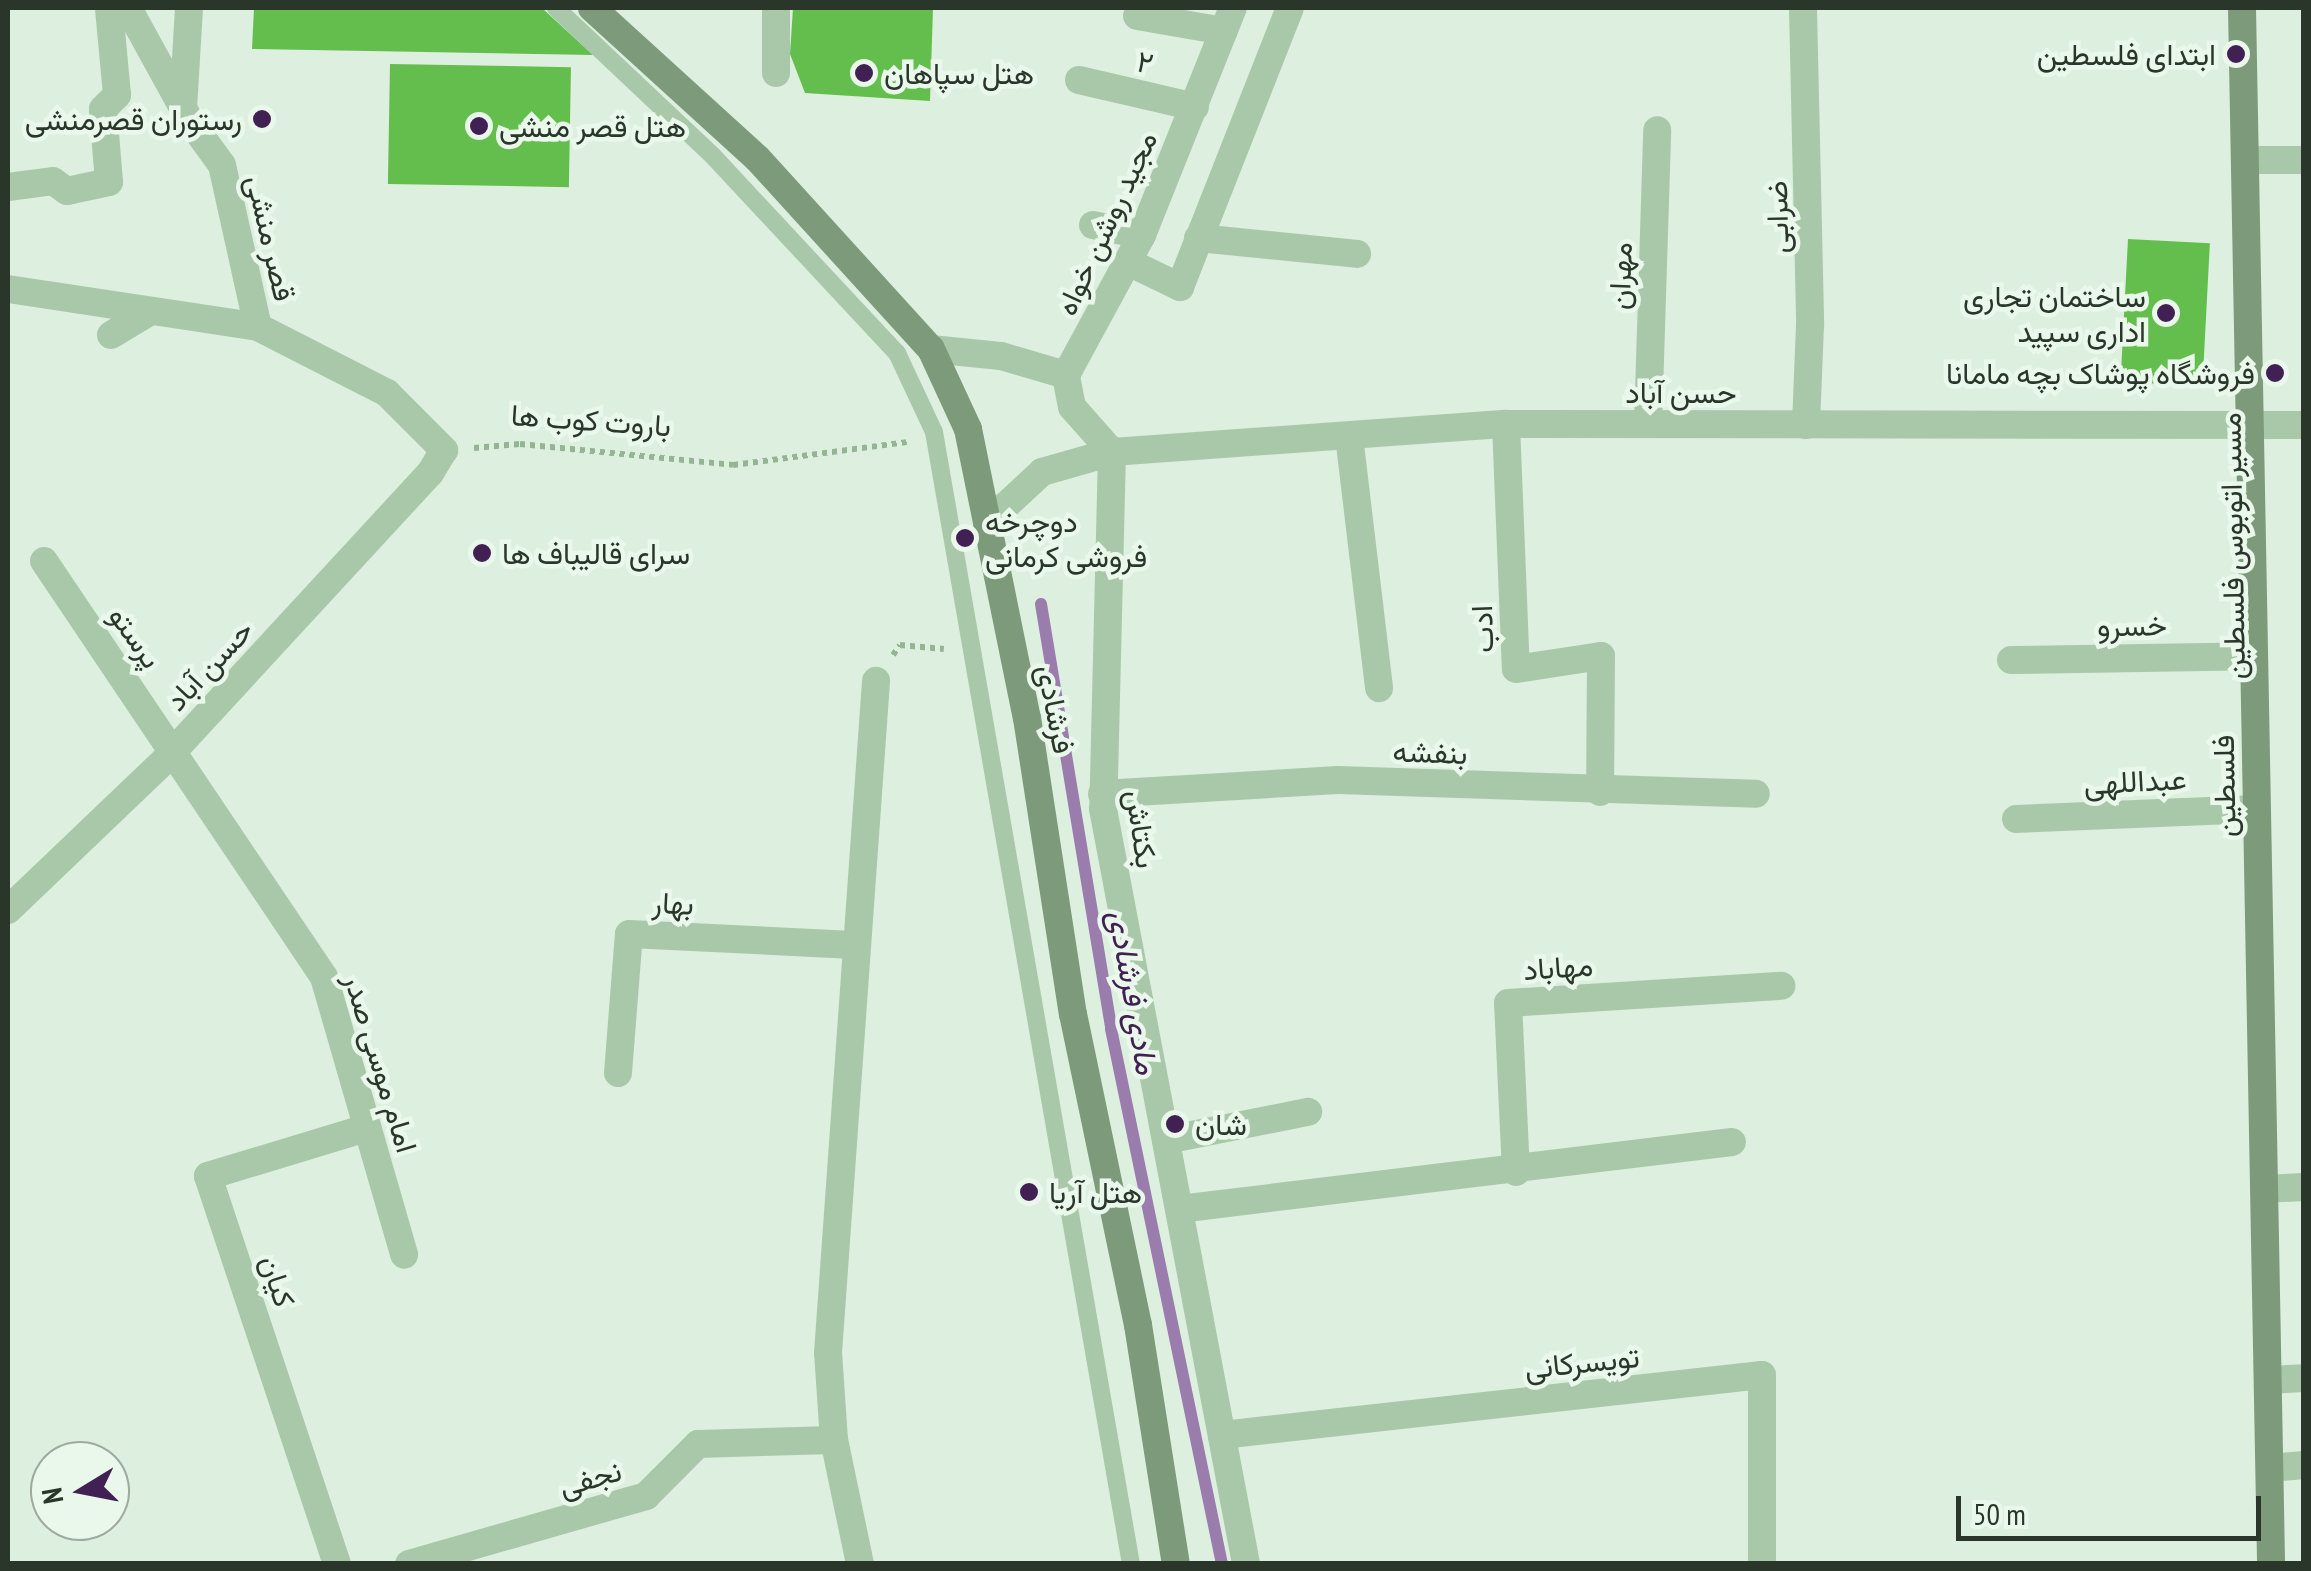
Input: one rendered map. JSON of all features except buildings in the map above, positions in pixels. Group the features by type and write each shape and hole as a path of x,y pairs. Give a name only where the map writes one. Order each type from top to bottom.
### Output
{"main road":[{"name":"فرشادی","path":"592,8 756,158 931,349 968,429 1028,718 1074,1014 1138,1326 1176,1564"},
{"name":"فلسطین","path":"2242,8 2249,160 2254,656 2274,1564"}],"street":[{"path":"8,187 53,182 67,191 109,182 103,109 117,95 109,8"},
{"name":"قصر منشی","path":"128,8 183,109 222,164 258,328"},
{"path":"183,109 190,8"},
{"path":"776,8 776,73"},
{"path":"1128,262 1180,287 1290,8"},
{"name":"ضرابی","path":"1803,8 1810,325 1806,424"},
{"path":"1137,16 1228,19"},
{"name":"مجید روشن خواه","path":"1066,375 1142,235 1228,19"},
{"name":"۲","path":"1080,80 1195,106"},
{"name":"مهران","path":"1648,424 1658,130"},
{"path":"2249,160 2304,160"},
{"path":"1093,225 1142,235"},
{"path":"1198,238 1357,254"},
{"path":"8,289 258,328 386,393 444,450"},
{"path":"111,335 152,312"},
{"path":"931,349 1001,356 1066,375 1072,407 1112,452"},
{"name":"حسن آباد","path":"988,522 1042,472 1112,452 1506,424 2304,425"},
{"name":"ادب","path":"1506,424 1516,670 1601,656 1600,792"},
{"path":"1349,436 1379,688"},
{"name":"حسن آباد","path":"8,910 175,749 430,474 444,450"},
{"name":"بکتاش","path":"1112,452 1102,794 1246,1564"},
{"name":"پرستو","path":"44,561 175,749"},
{"name":"خسرو","path":"2011,660 2254,656"},
{"path":"860,1564 834,1440 828,1353 854,945 876,681"},
{"name":"امام موسی صدر","path":"175,749 324,977 404,1256"},
{"name":"بنفشه","path":"1102,794 1338,780 1600,792 1756,794"},
{"name":"عبداللهی","path":"2016,819 2257,808"},
{"name":"بهار","path":"618,1073 629,934 854,945"},
{"name":"مهاباد","path":"1516,1172 1508,1003 1781,986"},
{"path":"1166,1140 1308,1112"},
{"name":"کیان","path":"338,1564 208,1176 366,1128"},
{"path":"1179,1209 1516,1172 1732,1142"},
{"path":"2268,1189 2304,1187"},
{"name":"تویسرکانی","path":"1222,1436 1762,1375 1762,1564"},
{"path":"2271,1380 2304,1378"},
{"name":"نجفی","path":"409,1564 646,1496 698,1444 834,1440"},
{"path":"2270,1468 2304,1465"}],"lane":[{"path":"556,8 713,156 897,353 934,432 1132,1564"},
{"path":"2249,160 2250,8"},
{"name":"مسیر اتوبوس فلسطین","path":"2254,424 2268,1189"},
{"path":"2271,1380 2274,1564"}],"path":[{"name":"باروت کوب ها","path":"444,450 520,444 733,465 892,448 934,432"},
{"path":"876,681 900,645 936,644 974,668"}],"waterway":[{"name":"مادی فرشادی","path":"1041,604 1111,1029 1222,1564"}],"place":[{"name":"ابتدای فلسطین","path":"2236,54"},
{"name":"هتل سپاهان","path":"864,73"},
{"name":"رستوران قصرمنشی","path":"262,119"},
{"name":"هتل قصر منشی","path":"479,126"},
{"name":"ساختمان تجاری اداری سپید","path":"2166,313"},
{"name":"فروشگاه پوشاک بچه مامانا","path":"2275,373"},
{"name":"دوچرخه فروشی کرمانی","path":"965,538"},
{"name":"سرای قالیباف ها","path":"482,553"},
{"name":"شان","path":"1175,1124"},
{"name":"هتل آریا","path":"1029,1192"}]}
